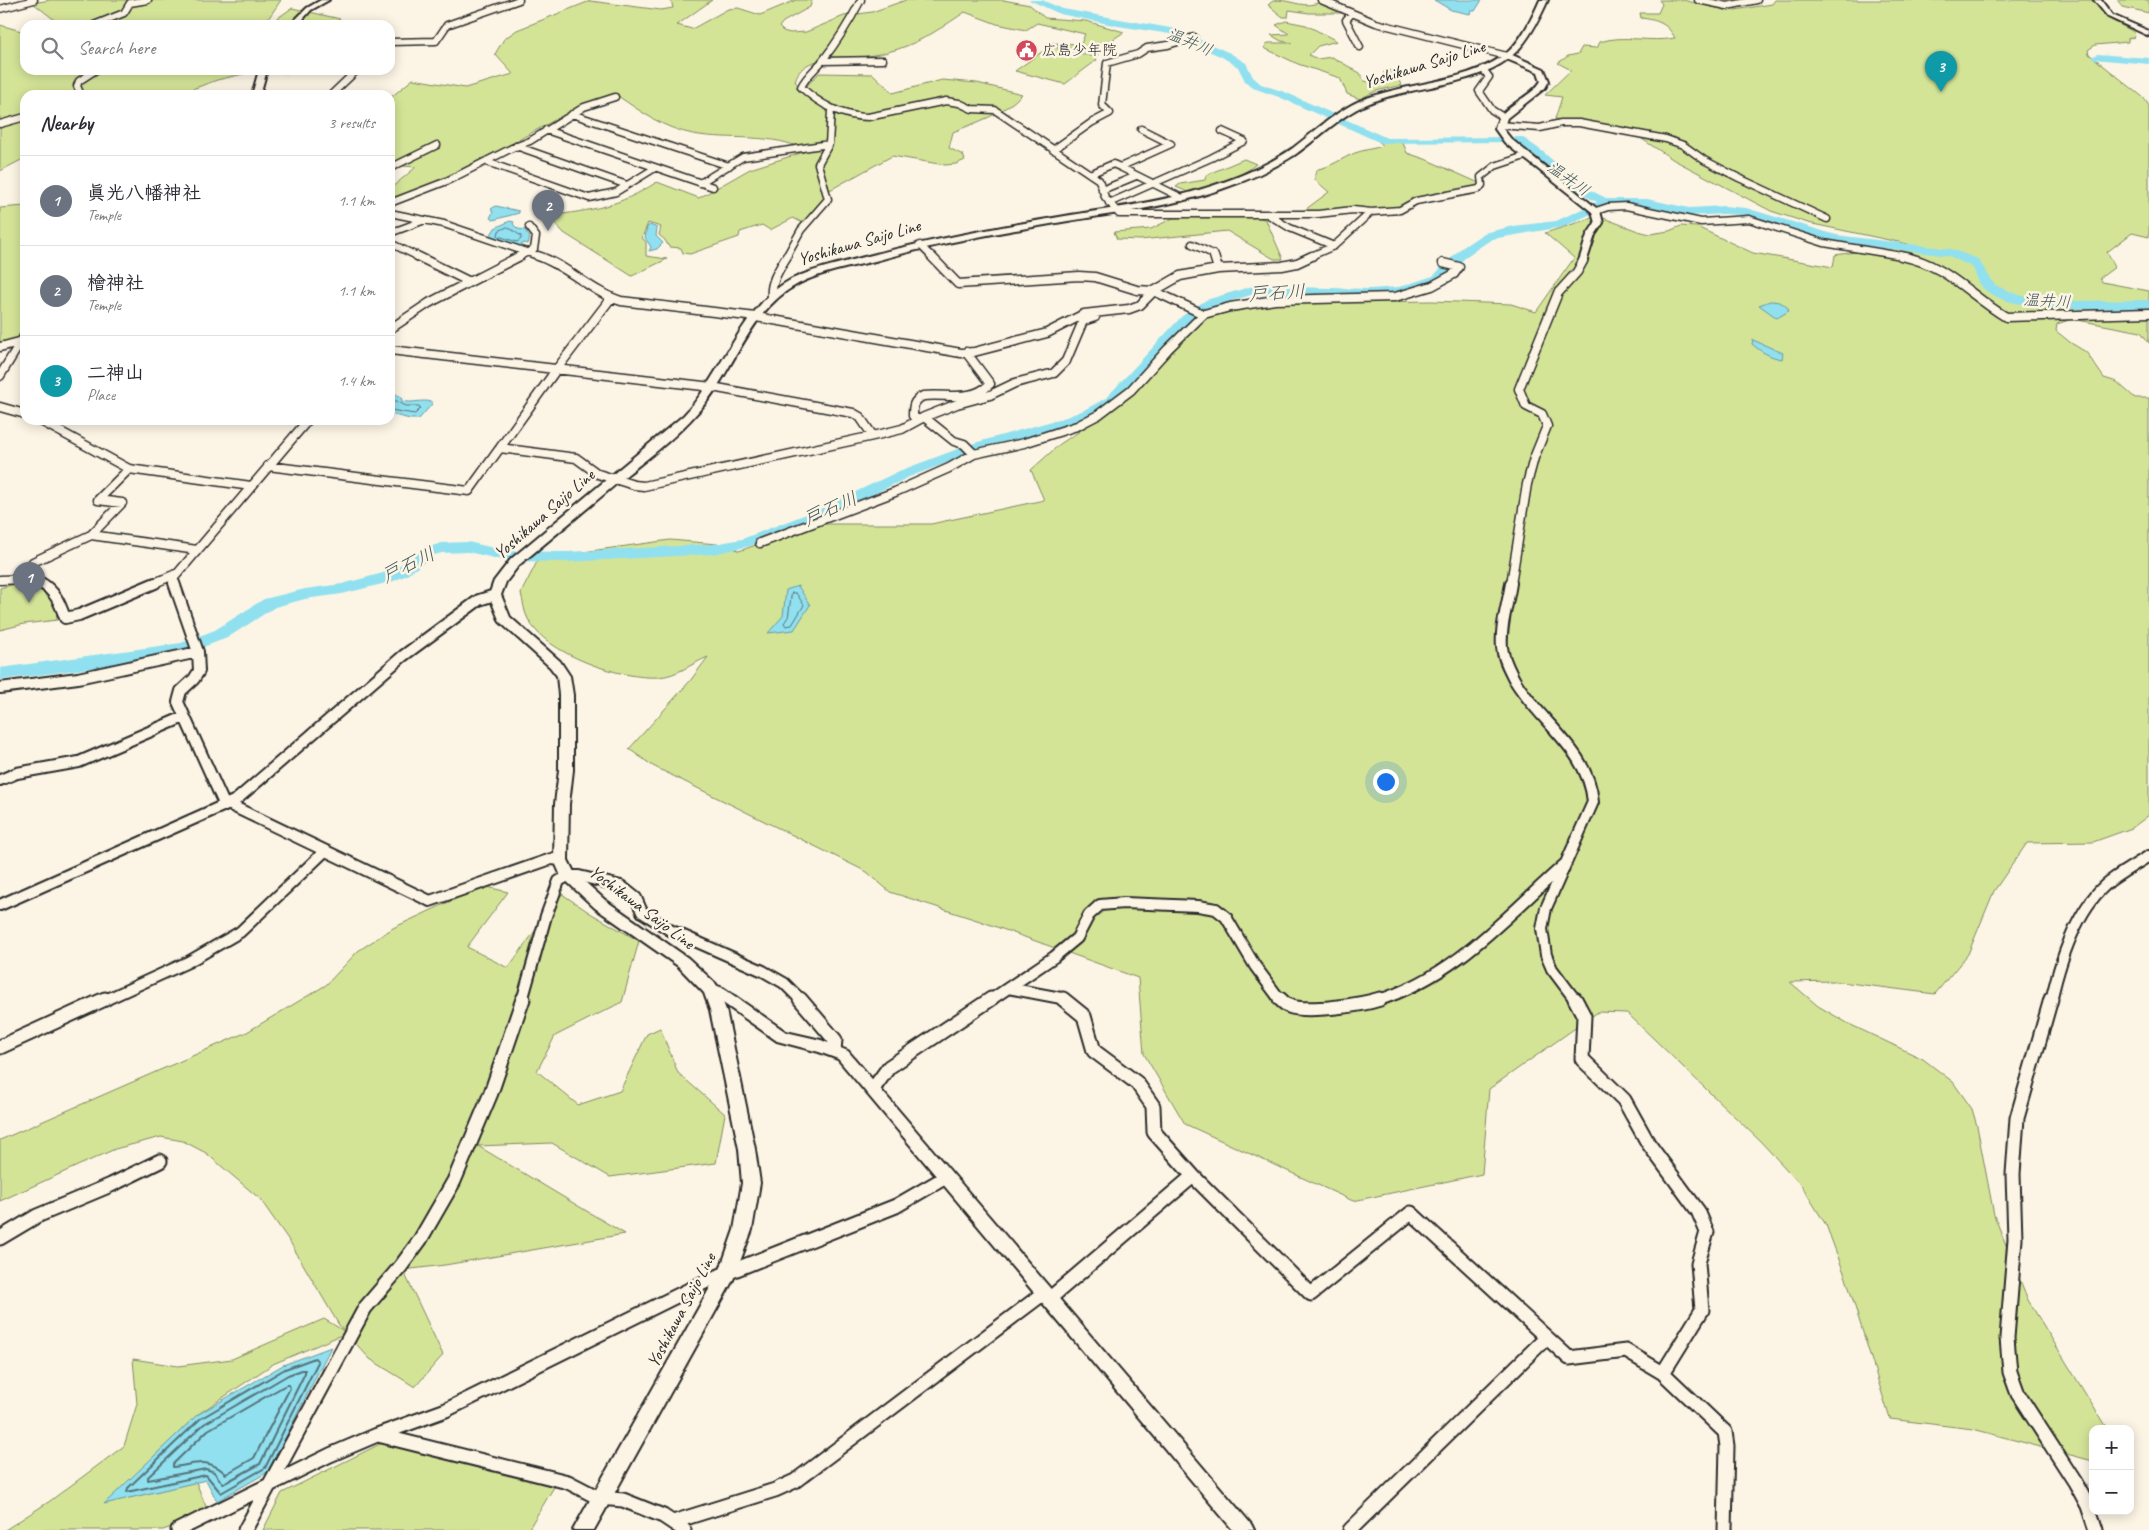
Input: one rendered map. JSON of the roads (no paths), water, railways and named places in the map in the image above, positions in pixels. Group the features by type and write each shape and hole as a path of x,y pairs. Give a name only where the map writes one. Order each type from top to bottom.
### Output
{"main road":[{"name":"Yoshikawa Saijo Line","path":"583,1530 599,1498 726,1274 743,1230 751,1182 747,1149 718,1010 710,989 683,962 600,904 568,876 562,860 562,804 566,770 566,695 563,676 554,664 504,618 498,607 495,595 500,581 515,562 678,427 696,409 756,317 772,296 796,281 920,244 1117,211 1182,198 1216,188 1285,157 1334,120 1366,101 1384,94 1483,69 1507,56 1524,37 1544,0"}],"street":[{"path":"0,9 34,0"},
{"path":"103,20 123,14 130,3 148,0"},
{"path":"299,20 309,9 326,0"},
{"path":"395,42 436,41 447,25 519,0"},
{"path":"861,0 844,31 822,61 804,80 802,87 814,99 834,110 855,117 868,118 899,110 954,102 972,109 995,110 1099,180 1102,190 1119,214 1318,214 1353,210 1370,212 1400,210 1416,201 1479,189 1482,185 1481,177 1484,173 1525,156"},
{"path":"1321,0 1376,23 1507,56 1541,71 1545,81 1542,86 1501,121 1498,129 1525,156 1596,211 1599,223 1591,235 1583,261 1577,272 1558,293 1519,389 1526,406 1542,414 1547,426 1531,469 1515,549 1510,595 1501,638 1505,662 1530,703 1579,758 1586,771 1593,794 1593,802 1546,908 1542,929 1546,955 1552,969 1576,1001 1584,1016 1582,1059 1624,1100 1648,1143 1698,1211 1707,1232 1698,1263 1702,1310 1663,1373"},
{"path":"1698,0 1726,6 1757,0"},
{"path":"2097,0 2110,16 2149,34"},
{"path":"1351,14 1346,20 1360,47"},
{"path":"1053,150 1091,123 1110,114 1102,105 1107,63 1138,54 1147,48 1194,37"},
{"path":"822,61 883,60"},
{"path":"1483,69 1489,77 1479,91 1501,121 1540,128 1561,123 1579,123 1666,139 1683,145 1704,160 1731,174 1826,219"},
{"path":"79,90 77,86 79,81 88,75"},
{"path":"258,90 262,75"},
{"path":"335,90 352,75"},
{"path":"395,201 447,181 516,146 530,141 584,107 615,97"},
{"path":"772,296 771,289 774,280 801,230 828,199 818,164 829,144 831,111 834,110"},
{"path":"572,114 728,166"},
{"path":"0,124 20,118"},
{"path":"546,130 713,187"},
{"path":"1120,167 1171,144 1141,130"},
{"path":"1110,203 1211,158 1244,141 1222,131"},
{"path":"700,183 743,157 829,144"},
{"path":"395,166 437,145"},
{"path":"516,146 627,185"},
{"path":"487,162 589,198 616,192 655,168"},
{"path":"1090,174 1113,164 1182,198"},
{"path":"1102,190 1136,176"},
{"path":"1596,211 1608,207 1626,206 1701,222 1734,218 1749,219 1824,244 1918,259 1941,269 1991,308 2006,317 2149,313"},
{"path":"395,213 426,220 529,252 568,270 611,298 621,301 756,317 948,351 966,352 1047,334 1084,314 1132,308 1148,300 1154,292 1180,276 1218,269 1290,265 1311,258 1334,246 1370,212"},
{"path":"1267,214 1290,228 1334,246"},
{"path":"395,231 426,220"},
{"path":"395,325 409,314 534,249 536,236 530,227"},
{"path":"920,244 958,284 1095,276 1137,290 1154,292 1203,314"},
{"path":"1192,244 1213,254 1218,269"},
{"path":"395,245 470,282"},
{"path":"760,543 886,496 949,468 974,454 1056,435 1077,426 1098,415 1131,390 1168,349 1204,314 1221,309 1275,300 1395,297 1432,286 1454,274 1459,267 1443,263"},
{"path":"268,466 469,491 556,370 611,298"},
{"path":"500,448 576,458 598,474 634,485 654,484 873,436 902,429 921,418 957,404 990,395 1015,383 1054,373 1066,361 1084,321 1102,315 1128,314 1132,308"},
{"path":"0,347 20,340"},
{"path":"0,376 20,344"},
{"path":"395,351 712,387 853,413 860,417 873,436"},
{"path":"966,352 990,384 987,388 970,396 939,394 922,397 911,408 913,416 921,418 954,441 964,444 974,454"},
{"path":"0,407 20,411"},
{"path":"48,425 129,469 251,486"},
{"path":"304,425 173,579 198,651 198,671 194,679 181,691 178,702 227,805 430,901 550,858 562,860"},
{"path":"19,578 33,562 91,535 122,503 98,500 129,469"},
{"path":"91,535 197,550"},
{"path":"0,580 19,578 43,583 53,589 61,602 65,618 79,615 176,574"},
{"path":"0,905 236,800 403,656 479,600 495,595"},
{"path":"0,688 78,678 198,651"},
{"path":"0,780 18,773 79,762 184,717"},
{"path":"0,1047 188,962 240,932 325,850"},
{"path":"2096,1530 2088,1506 2075,1482 2018,1394 2010,1372 2007,1338 2014,1239 2014,1155 2017,1118 2046,1020 2057,973 2069,942 2083,912 2109,882 2149,856"},
{"path":"873,1089 889,1067 1054,957 1077,938 1089,915 1100,905 1198,906 1216,909 1226,917 1276,996 1288,1006 1354,1006 1376,1002 1413,989 1436,977 1479,944 1568,861"},
{"path":"245,1530 364,1308 401,1266 420,1240 454,1181 491,1093 526,990 546,916 559,881 568,876 579,876 621,886 636,898 642,912 670,930 763,971 784,983 835,1040 834,1050"},
{"path":"1008,988 1061,998 1084,1016 1094,1051 1137,1083 1152,1106 1154,1132 1192,1176 1311,1294 1411,1213 1569,1358 1626,1351 1663,1373 1725,1432 1727,1446 1725,1530"},
{"path":"710,989 718,992 782,1037 834,1050 843,1055 1245,1530"},
{"path":"0,1238 52,1209 106,1187 160,1161"},
{"path":"377,1435 568,1482 599,1498 623,1500 663,1516 679,1526 795,1481 1047,1296 1192,1176"},
{"path":"178,1530 272,1482 377,1435 446,1410 709,1280 896,1206 946,1177"},
{"path":"1350,1530 1405,1474 1546,1338"}],"water":[{"path":"1434,0 1482,0 1475,11 1471,11 1470,14 1451,10"},
{"path":"496,206 519,211 519,213 493,220 490,218 493,212 491,209"},
{"path":"510,221 514,222 513,224 518,229 526,230 530,237 528,244 524,243 518,247 491,239 490,236 495,228"},
{"path":"650,225 657,228 656,236 663,243 657,249 649,251 651,247 645,238 647,227"},
{"path":"1770,301 1781,303 1789,311 1777,318 1759,305"},
{"path":"1753,340 1783,353 1782,359 1762,352 1752,344"},
{"path":"395,394 401,397 402,401 432,402 419,419 395,415"},
{"path":"798,586 810,605 794,630 768,633 783,616 786,590"},
{"path":"331,1347 268,1472 217,1501 206,1480 104,1504 197,1415 283,1365"}],"waterway":[{"name":"温井川","path":"1034,0 1060,11 1118,23 1172,31 1226,55 1242,65 1249,79 1257,86 1283,95 1385,141 1518,139 1538,153 1578,188 1606,202"},
{"path":"2097,57 2149,61"},
{"name":"戸石川","path":"0,674 184,648 221,634 270,603 305,594 342,589 388,577 402,571 429,552 441,548 468,547 507,556 567,557 714,549 745,543 827,511 904,474 976,447 1071,420 1089,413 1111,401 1187,319 1211,303 1253,290 1370,293 1400,291 1437,279 1464,252 1488,236 1513,230 1559,224 1606,202"},
{"name":"温井川","path":"1606,202 1647,203 1689,212 1724,210 1746,212 1835,238 1951,253 1974,262 1990,288 2012,297 2031,301 2071,305 2149,304"}],"place":[{"name":"広島少年院","path":"1026,50"},
{"name":"二神山","path":"1941,92"},
{"name":"檜神社","path":"548,231"},
{"name":"眞光八幡神社","path":"29,603"}]}
